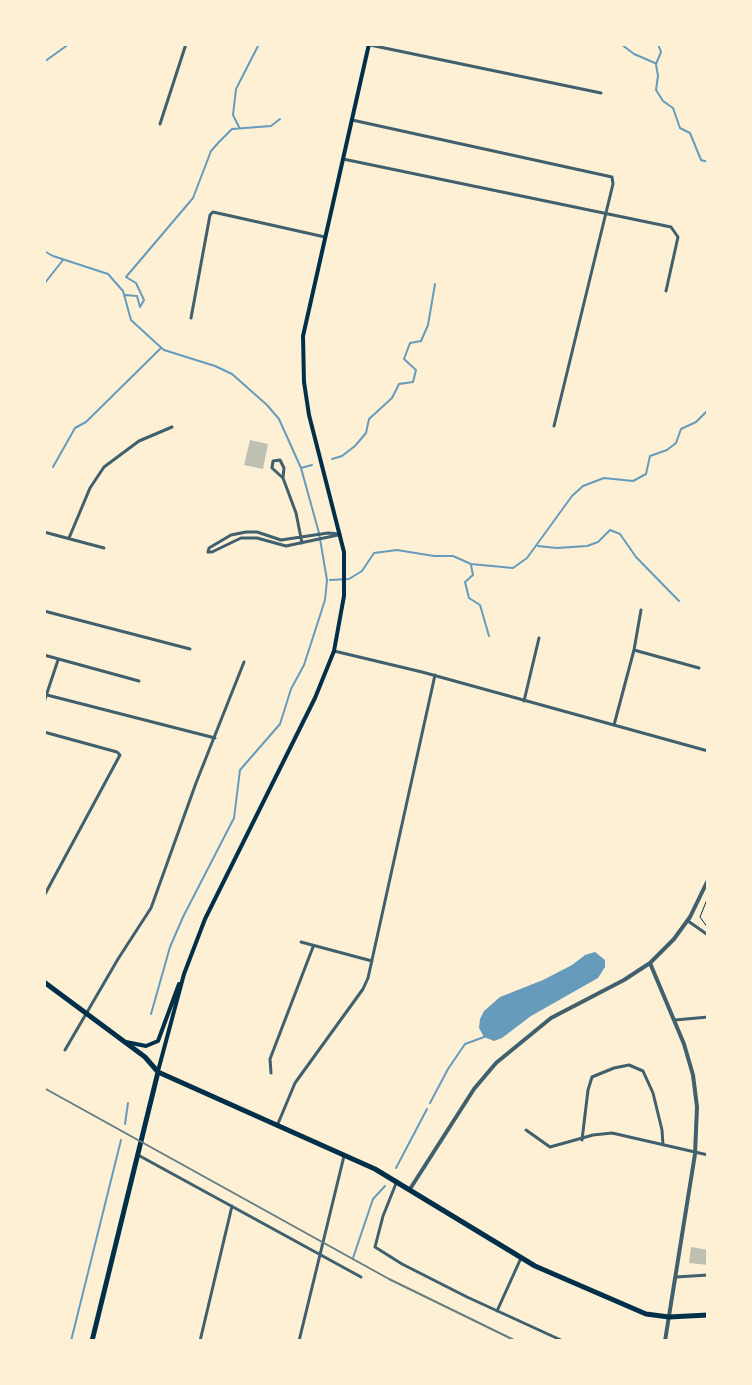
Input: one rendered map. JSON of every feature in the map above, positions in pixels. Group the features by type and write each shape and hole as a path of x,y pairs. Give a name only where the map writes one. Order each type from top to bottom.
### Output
{"main road":[{"path":"126,1042 146,1046 158,1041 169,1007 223,880 315,698 334,651 345,579 344,552 314,442 303,367 303,336 369,44"},
{"path":"92,1341 184,974"},
{"path":"44,982 126,1042 158,1072 397,1181 521,1258 637,1311 669,1317 708,1315"}],"street":[{"path":"160,124 186,44"},
{"path":"369,44 601,93"},
{"path":"352,120 612,177 613,184 554,426"},
{"path":"343,159 674,229 677,241 666,291"},
{"path":"191,318 211,214 231,215 325,237"},
{"path":"69,538 90,488 104,467 139,441 172,427"},
{"path":"283,478 272,468 273,461 280,460 283,464 283,478 296,513 302,543"},
{"path":"44,532 104,548"},
{"path":"257,532 281,540 341,534 286,546 246,538 208,552 209,548 238,533 257,532"},
{"path":"614,725 641,610"},
{"path":"44,611 190,649"},
{"path":"524,701 539,638"},
{"path":"634,650 699,668"},
{"path":"334,651 435,675 708,751"},
{"path":"44,655 139,681"},
{"path":"44,702 58,659"},
{"path":"65,1050 151,908 244,662"},
{"path":"277,1126 295,1083 363,989 372,961 435,675"},
{"path":"47,695 215,738"},
{"path":"44,732 120,755 44,896"},
{"path":"410,1189 474,1089 513,1047 551,1018 650,963 688,921 708,880"},
{"path":"688,921 708,935"},
{"path":"301,942 372,961"},
{"path":"271,1073 270,1059 313,947"},
{"path":"650,963 675,1020 696,1093 695,1154 665,1341"},
{"path":"675,1020 708,1017"},
{"path":"582,1140 592,1077 629,1065 643,1071 653,1093 663,1145"},
{"path":"526,1130 550,1147 612,1133 708,1155"},
{"path":"138,1155 361,1277"},
{"path":"299,1341 344,1156"},
{"path":"397,1181 375,1247 402,1264 563,1341"},
{"path":"200,1341 232,1206"},
{"path":"497,1311 521,1258"},
{"path":"676,1277 708,1275"}],"path":[{"path":"708,897 700,917 708,928"}],"water":[{"path":"595,952 605,960 605,967 598,978 531,1016 502,1038 494,1041 484,1037 479,1028 480,1019 484,1011 500,997 543,980"}],"building":[{"path":"250,440 268,444 263,469 244,465"},
{"path":"691,1247 708,1250 708,1265 689,1263"}],"waterway":[{"path":"44,62 69,44"},
{"path":"239,127 233,115 236,89 259,44"},
{"path":"621,44 655,63"},
{"path":"658,44 661,52 656,64 656,90 663,101 673,108 680,128 690,133 701,160 708,162"},
{"path":"125,295 137,296 140,307 144,300 136,283 126,277 193,198 211,151 232,129 271,126 280,119"},
{"path":"44,251 108,274 123,291 131,320 164,350 232,374 267,405 279,419 301,468 319,533 327,580 325,600 304,665 291,689 280,724 240,770 234,818 170,947 151,1014"},
{"path":"44,284 63,260"},
{"path":"332,459 355,446 366,433 369,419 392,398 399,384 413,382 416,370 404,359 410,343 421,341 428,325 435,284"},
{"path":"53,467 75,428 86,422 161,348"},
{"path":"330,580 349,579 362,571 374,553 397,550 453,556 471,564 513,568 527,558 572,496 583,486 604,478 633,481 646,474 650,456 676,443 681,429 696,422 708,410"},
{"path":"301,468 312,465"},
{"path":"538,546 587,546 598,542 610,530 620,534 636,557 679,601"},
{"path":"471,565 473,575 465,582 469,598 480,605 489,636"},
{"path":"430,1103 465,1044 484,1037"},
{"path":"125,1124 128,1103"},
{"path":"396,1168 427,1109"},
{"path":"71,1341 121,1140"},
{"path":"353,1258 373,1199 385,1186"}],"railway":[{"path":"44,1088 389,1279 516,1341"}]}
